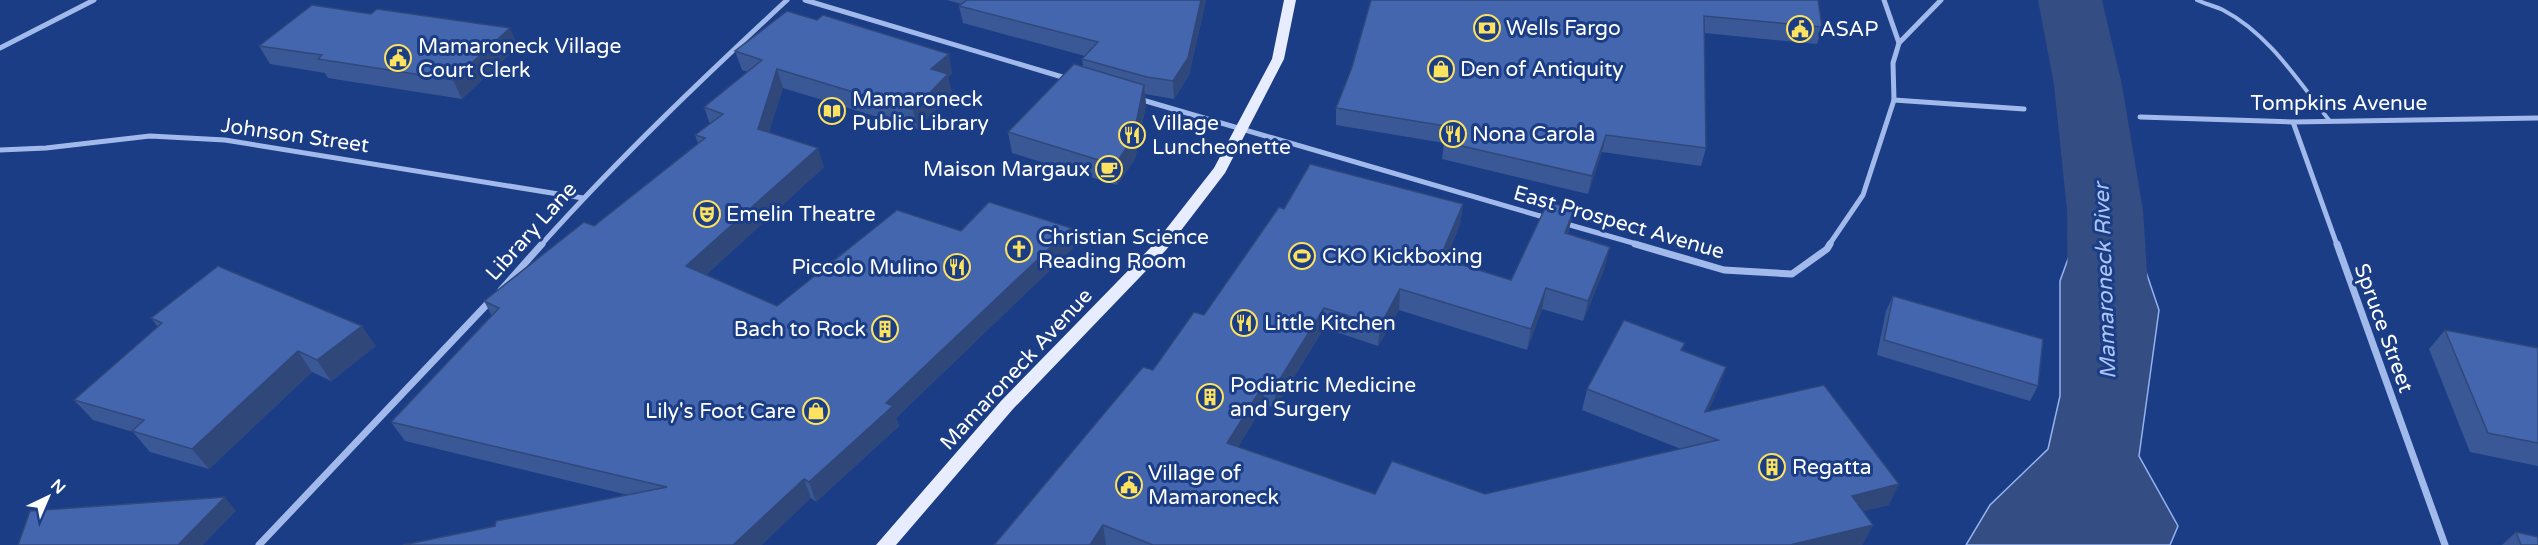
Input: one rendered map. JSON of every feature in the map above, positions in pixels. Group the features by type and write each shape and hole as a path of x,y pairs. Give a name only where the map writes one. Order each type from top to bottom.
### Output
{"main road":[{"name":"Mamaroneck Avenue","path":"885,545 1007,405 1161,246 1220,170 1278,59 1290,0"}],"street":[{"path":"0,48 94,0"},
{"name":"Library Lane","path":"259,545 492,299 583,198 787,0"},
{"path":"805,0 1081,82"},
{"path":"1884,0 1899,43 1941,0"},
{"name":"East Prospect Avenue","path":"1126,95 1724,270 1792,274 1827,249 1863,195 1894,100 1893,63 1899,43"},
{"path":"1894,100 2024,109"},
{"name":"Tompkins Avenue","path":"2140,117 2293,122 2538,118"},
{"name":"Spruce Street","path":"2293,122 2445,545"},
{"name":"Johnson Street","path":"0,150 46,148 150,136 225,140 583,198"}],"lane":[{"path":"2197,0 2223,10 2250,28 2268,45 2329,120"}],"water":[{"path":"2124,207 2159,310 2139,456 2178,526 2170,545 1966,545 1990,505 2048,449 2060,396 2060,281 2085,212"}],"building":[{"path":"967,0 1201,0 1188,58 1173,81 1147,77 1082,59 1098,42 959,6"},
{"path":"1371,0 1818,0 1822,27 1704,16 1706,148 1606,135 1592,176 1444,142 1446,126 1336,108 1352,67"},
{"path":"312,5 371,14 377,9 510,28 453,80 318,59 322,55 259,46"},
{"path":"787,11 817,20 823,15 949,54 931,69 948,74 913,110 777,69 758,129 818,148 686,266 777,306 897,210 961,231 989,202 1071,228 886,403 893,406 809,482 804,479 733,545 403,545 495,526 496,521 667,487 391,422 499,308 484,301 584,222 594,226 705,138 695,135 723,114 704,107 762,60 735,51"},
{"path":"1074,64 1144,85 1133,138 1115,165 1008,132"},
{"path":"1310,164 1463,204 1440,258 1511,280 1548,202 1574,209 1565,233 1610,247 1588,301 1546,288 1531,329 1400,289 1380,326 1324,308 1275,387 1264,384 1227,443 1375,494 1392,461 1485,494 1718,440 1587,389 1624,320 1685,343 1681,350 1726,367 1705,412 1824,385 1899,484 1852,496 1873,525 1790,545 1153,545 1103,525 1090,545 994,545 1143,367 1153,370 1194,312 1204,315 1279,207 1284,209"},
{"path":"218,266 362,326 317,360 298,351 192,449 132,431 144,420 74,400 162,323 151,318"},
{"path":"1893,296 2043,339 2038,386 1884,340"},
{"path":"2445,330 2538,348 2538,443 2488,433"},
{"path":"225,497 178,545 18,545 30,511"},
{"path":"2516,532 2538,537 2538,545 2521,545"}],"waterway":[{"name":"Mamaroneck River","path":"2070,0 2088,85 2105,210 2109,318"}],"place":[{"name":"Wells Fargo","path":"1487,28"},
{"name":"ASAP","path":"1800,29"},
{"name":"Mamaroneck Village Court Clerk","path":"398,58"},
{"name":"Den of Antiquity","path":"1441,69"},
{"name":"Mamaroneck Public Library","path":"832,111"},
{"name":"Nona Carola","path":"1453,134"},
{"name":"Village Luncheonette","path":"1132,135"},
{"name":"Maison Margaux","path":"1109,169"},
{"name":"Emelin Theatre","path":"707,214"},
{"name":"Christian Science Reading Room","path":"1019,249"},
{"name":"CKO Kickboxing","path":"1302,256"},
{"name":"Piccolo Mulino","path":"957,267"},
{"name":"Little Kitchen","path":"1244,323"},
{"name":"Bach to Rock","path":"885,329"},
{"name":"Podiatric Medicine and Surgery","path":"1210,397"},
{"name":"Lily's Foot Care","path":"816,411"},
{"name":"Regatta","path":"1772,467"},
{"name":"Village of Mamaroneck","path":"1129,485"}]}
